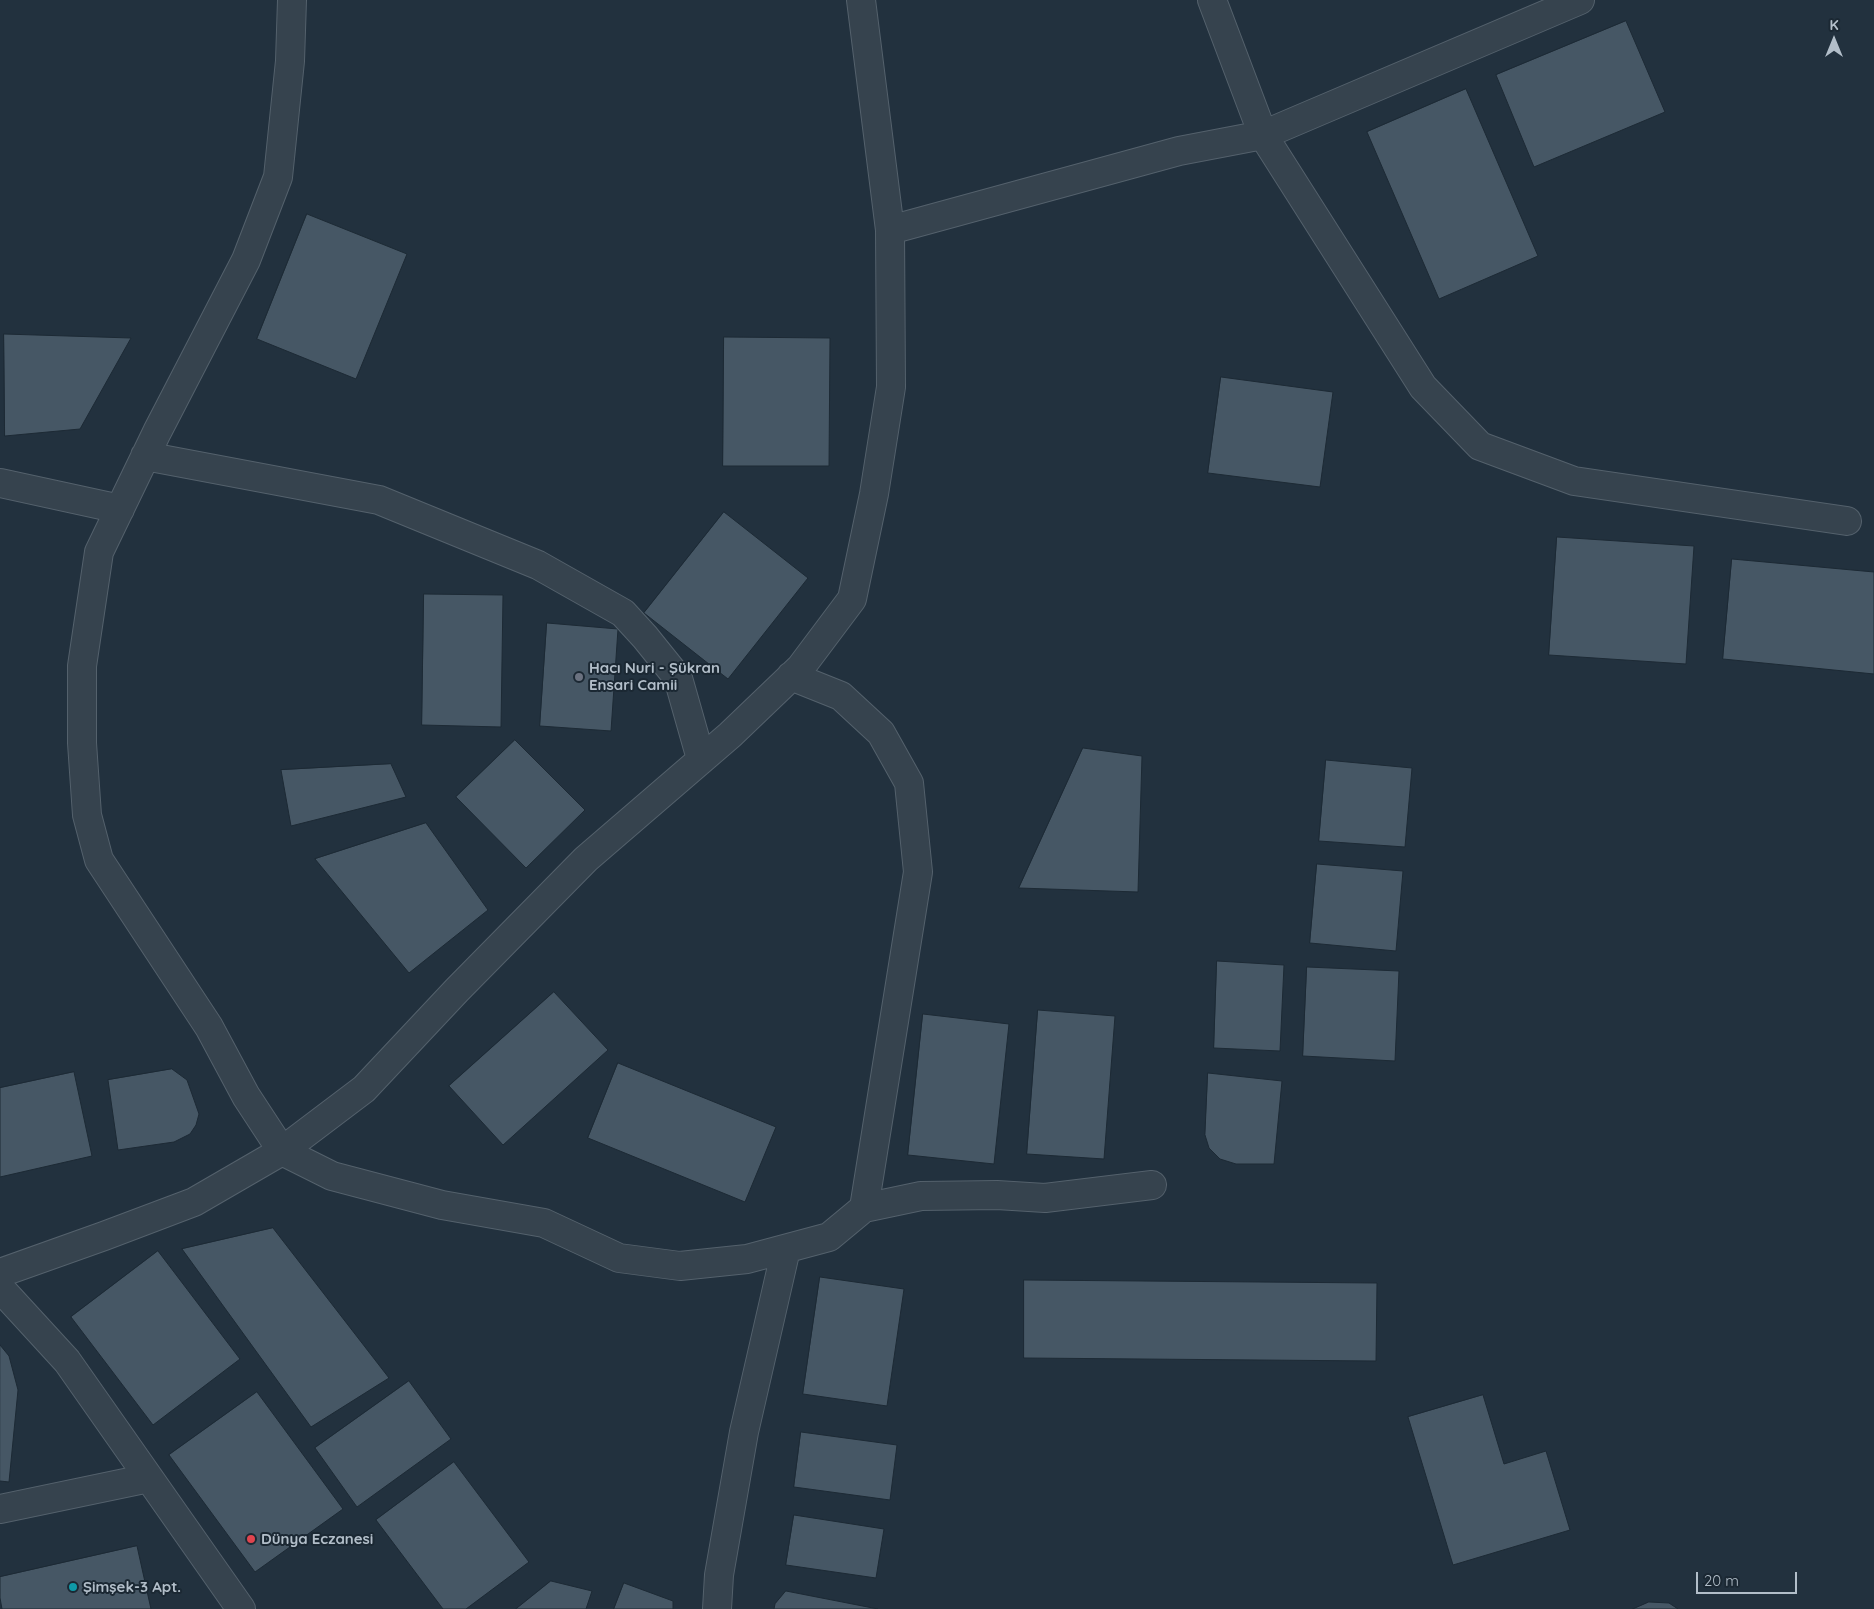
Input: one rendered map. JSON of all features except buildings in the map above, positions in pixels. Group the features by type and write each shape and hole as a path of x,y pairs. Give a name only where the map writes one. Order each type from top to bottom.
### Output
{"street":[{"path":"292,0 290,61 278,177 246,260 145,456 99,552 82,666 82,743 86,815 99,860 209,1027 246,1096 282,1151 332,1176 442,1205 544,1223 619,1258 680,1266 747,1259 830,1237 864,1208 921,1196 997,1195 1046,1198 1152,1185"},
{"path":"0,1273 194,1202 282,1151 364,1089 457,990 586,859 730,735 801,667 852,599 874,494 891,387 890,230 861,0"},
{"path":"1212,0 1263,135 1423,387 1480,446 1574,481 1847,521"},
{"path":"890,230 1178,151 1263,135 1580,0"},
{"path":"145,456 379,500 538,565 623,613 645,638 678,678 701,759"},
{"path":"0,483 120,509"},
{"path":"791,676 841,696 880,734 909,783 918,872 864,1208"},
{"path":"717,1609 719,1575 744,1432 786,1249"},
{"path":"0,1288 67,1362 241,1609"},
{"path":"0,1509 149,1478"}],"place":[{"name":"Hacı Nuri - Şükran Ensari Camii","path":"579,677"},
{"name":"Dünya Eczanesi","path":"251,1539"},
{"name":"Şimşek-3 Apt.","path":"73,1587"}]}
